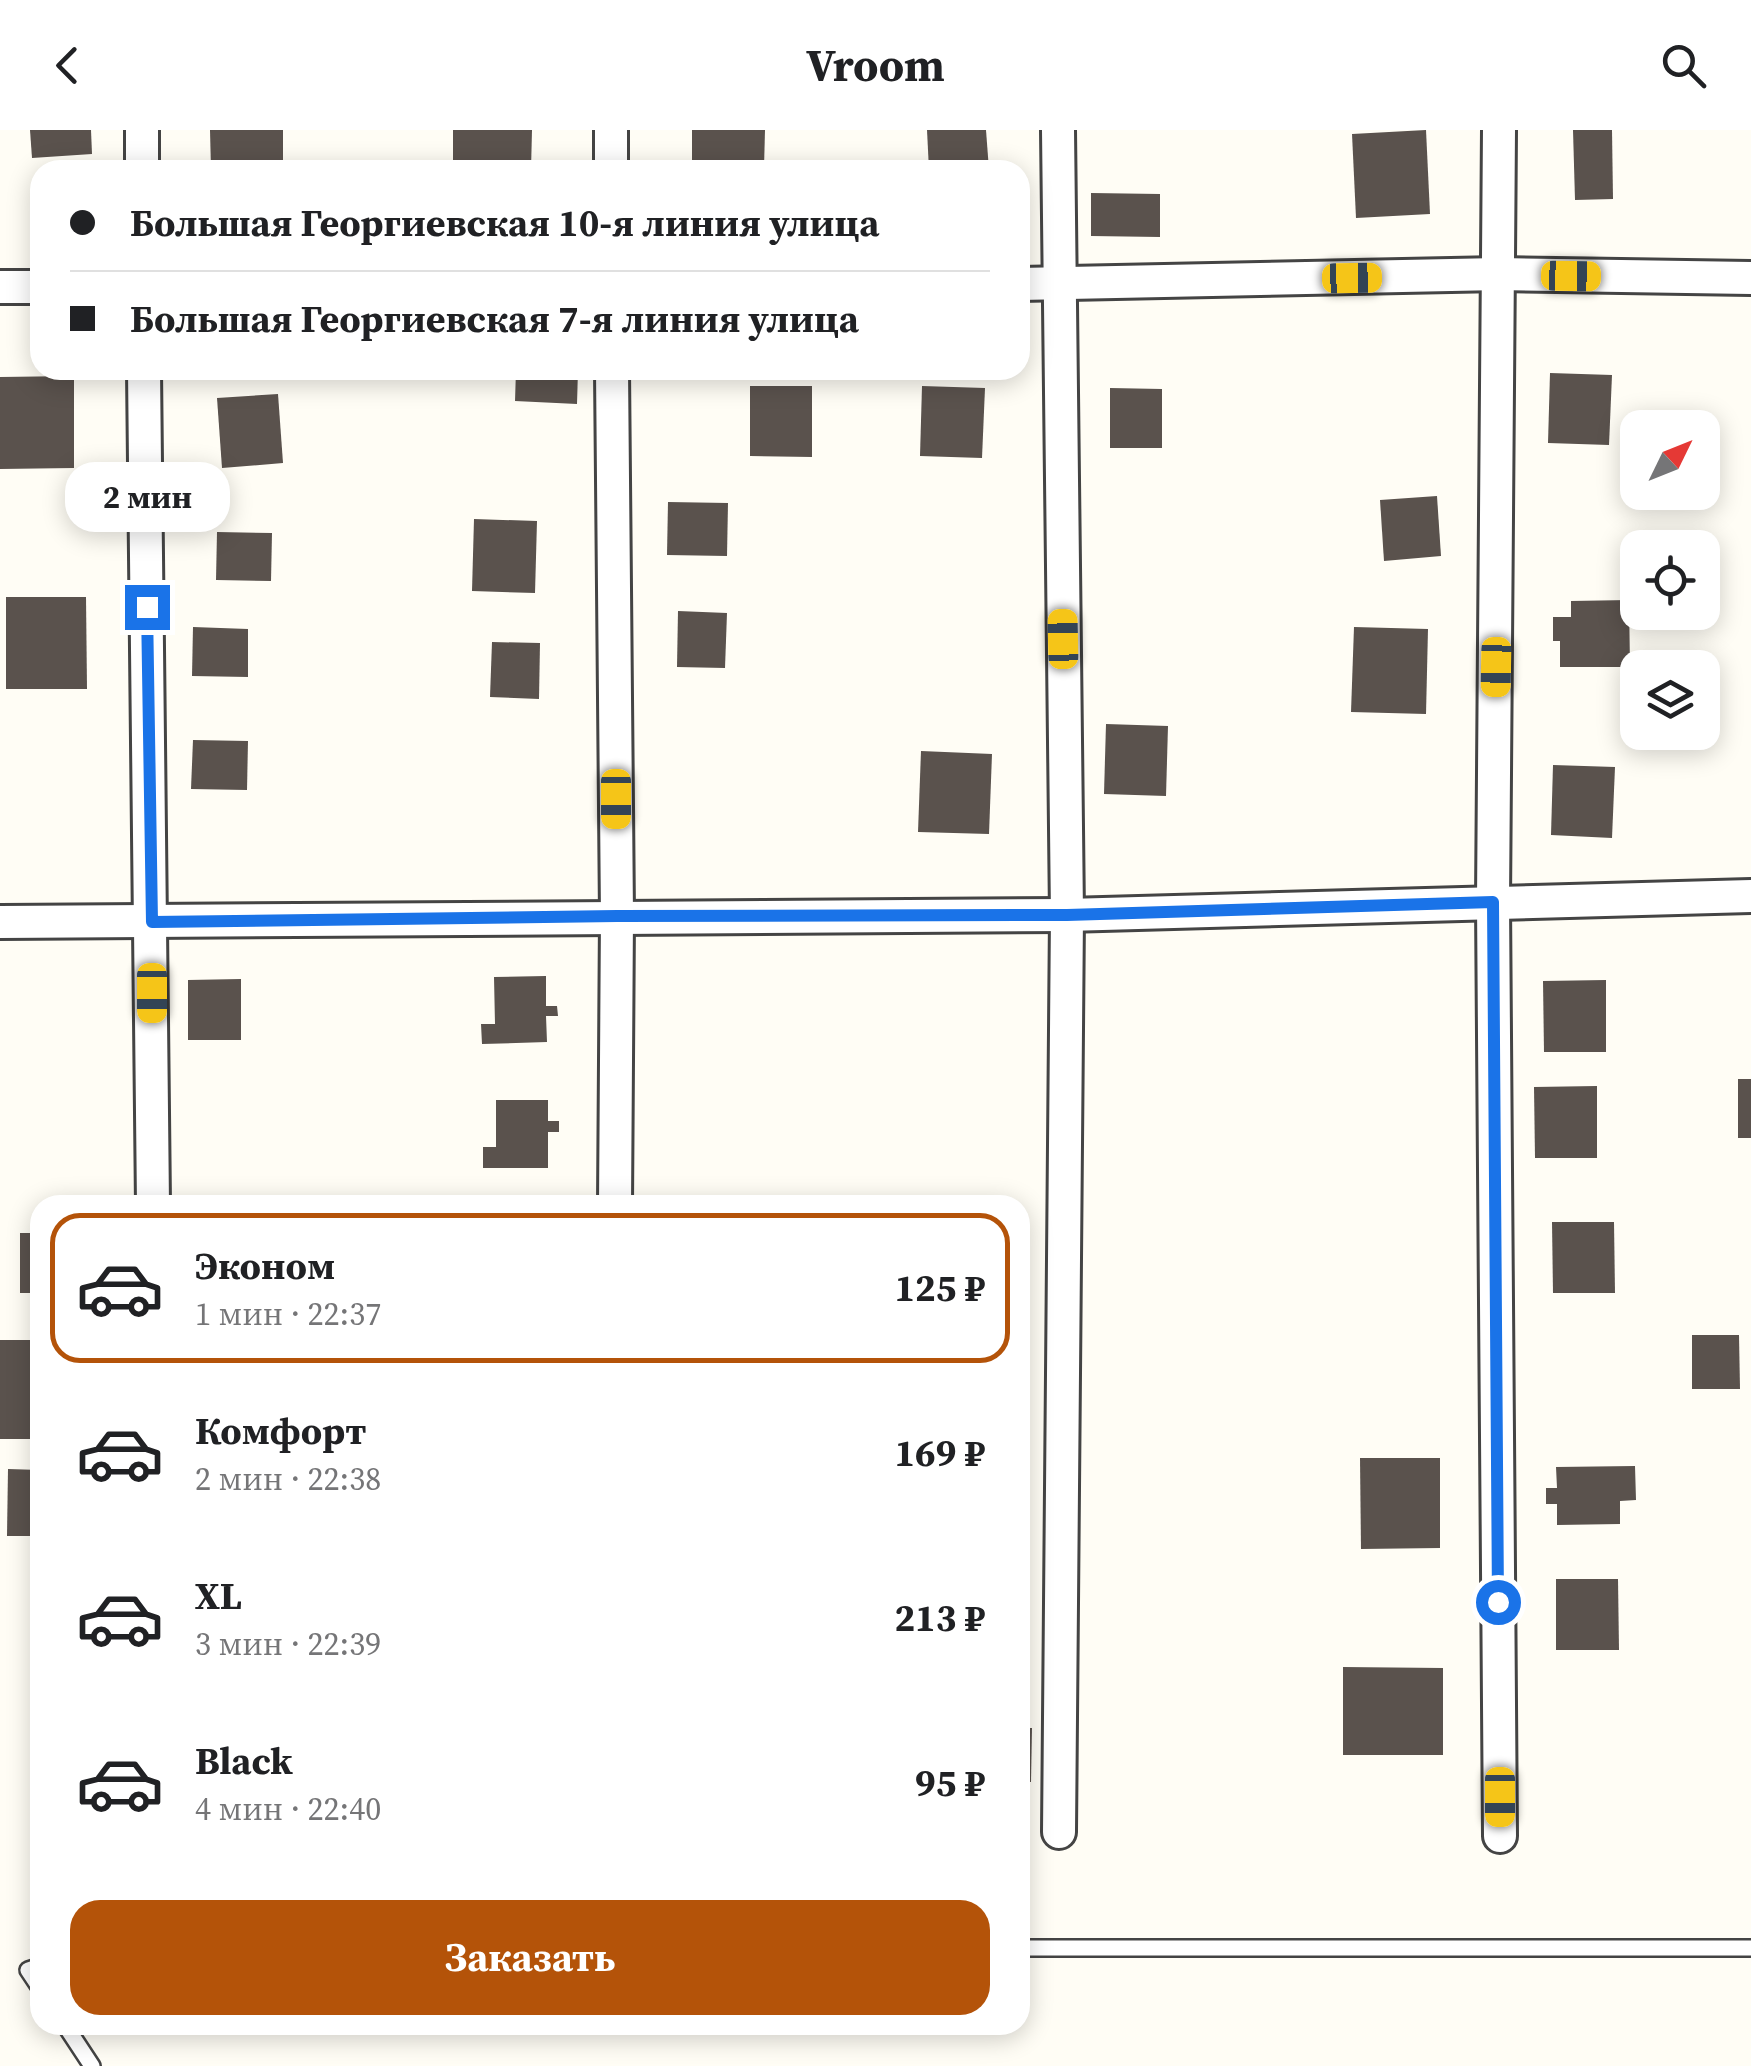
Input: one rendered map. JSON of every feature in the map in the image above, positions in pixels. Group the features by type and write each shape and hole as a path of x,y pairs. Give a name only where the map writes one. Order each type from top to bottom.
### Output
{"street":[{"path":"142,130 142,160"},
{"path":"611,130 612,160"},
{"path":"1058,130 1067,915 1059,1832"},
{"path":"1498,130 1493,902 1500,1836"},
{"path":"1030,284 1500,274 1751,278"},
{"path":"0,287 30,287"},
{"path":"144,380 152,1195"},
{"path":"612,380 615,1195"},
{"path":"0,922 1067,915 1751,896"}],"lane":[{"path":"1030,1948 1751,1948"},
{"path":"72,2035 92,2066"}],"building":[{"path":"30,130 91,130 92,154 32,158"},
{"path":"210,130 283,130 283,160 211,160"},
{"path":"453,130 532,130 531,160 453,160"},
{"path":"692,130 765,130 764,160 692,160"},
{"path":"927,130 986,130 988,160 928,160"},
{"path":"1426,130 1430,214 1356,218 1352,134"},
{"path":"1573,130 1612,130 1613,199 1575,200"},
{"path":"1091,193 1160,194 1160,237 1091,236"},
{"path":"1550,373 1612,375 1609,445 1548,443"},
{"path":"0,377 74,380 74,468 0,469"},
{"path":"516,380 578,380 577,404 515,401"},
{"path":"750,386 812,386 812,457 750,456"},
{"path":"922,386 985,388 982,458 920,456"},
{"path":"1110,388 1162,389 1162,448 1110,448"},
{"path":"278,394 283,463 222,468 217,398"},
{"path":"1437,496 1441,556 1384,561 1380,500"},
{"path":"668,502 728,503 727,556 667,555"},
{"path":"474,519 537,521 535,593 472,591"},
{"path":"217,532 272,533 271,581 216,580"},
{"path":"6,597 86,597 87,689 6,689"},
{"path":"1620,600 1620,630 1629,630 1630,650 1620,650 1620,667 1560,667 1560,641 1553,641 1553,617 1571,617 1571,601"},
{"path":"678,611 727,613 725,668 677,667"},
{"path":"193,627 248,629 248,677 192,676"},
{"path":"1354,627 1428,629 1426,714 1351,712"},
{"path":"492,642 540,643 539,699 490,697"},
{"path":"1106,724 1168,726 1166,796 1104,794"},
{"path":"193,740 248,741 247,790 191,789"},
{"path":"921,751 992,754 989,834 918,832"},
{"path":"1553,765 1615,767 1612,838 1551,835"},
{"path":"546,976 546,1006 557,1006 558,1016 546,1016 547,1042 482,1044 481,1024 495,1024 494,977"},
{"path":"241,979 241,1040 188,1040 188,980"},
{"path":"1606,980 1606,1052 1544,1052 1543,981"},
{"path":"1738,1079 1751,1079 1751,1138 1738,1138"},
{"path":"1597,1086 1597,1158 1535,1158 1534,1087"},
{"path":"496,1100 548,1100 548,1121 559,1121 559,1132 548,1132 548,1168 483,1168 483,1147 496,1147"},
{"path":"1552,1222 1614,1222 1615,1293 1553,1293"},
{"path":"20,1233 30,1233 30,1293 20,1293"},
{"path":"1692,1335 1739,1335 1740,1389 1692,1389"},
{"path":"0,1340 30,1340 30,1439 0,1439"},
{"path":"1360,1458 1440,1458 1440,1548 1361,1549"},
{"path":"1635,1466 1636,1500 1620,1501 1620,1524 1557,1525 1557,1504 1546,1504 1546,1488 1557,1488 1556,1467"},
{"path":"8,1469 30,1470 30,1536 7,1536"},
{"path":"1556,1579 1618,1579 1619,1650 1556,1650"},
{"path":"1343,1667 1443,1668 1443,1755 1343,1755"},
{"path":"1030,1728 1032,1728 1031,1782"}],"route":[{"path":"147,607 152,922 1067,915 1493,902 1498,1602"}]}
